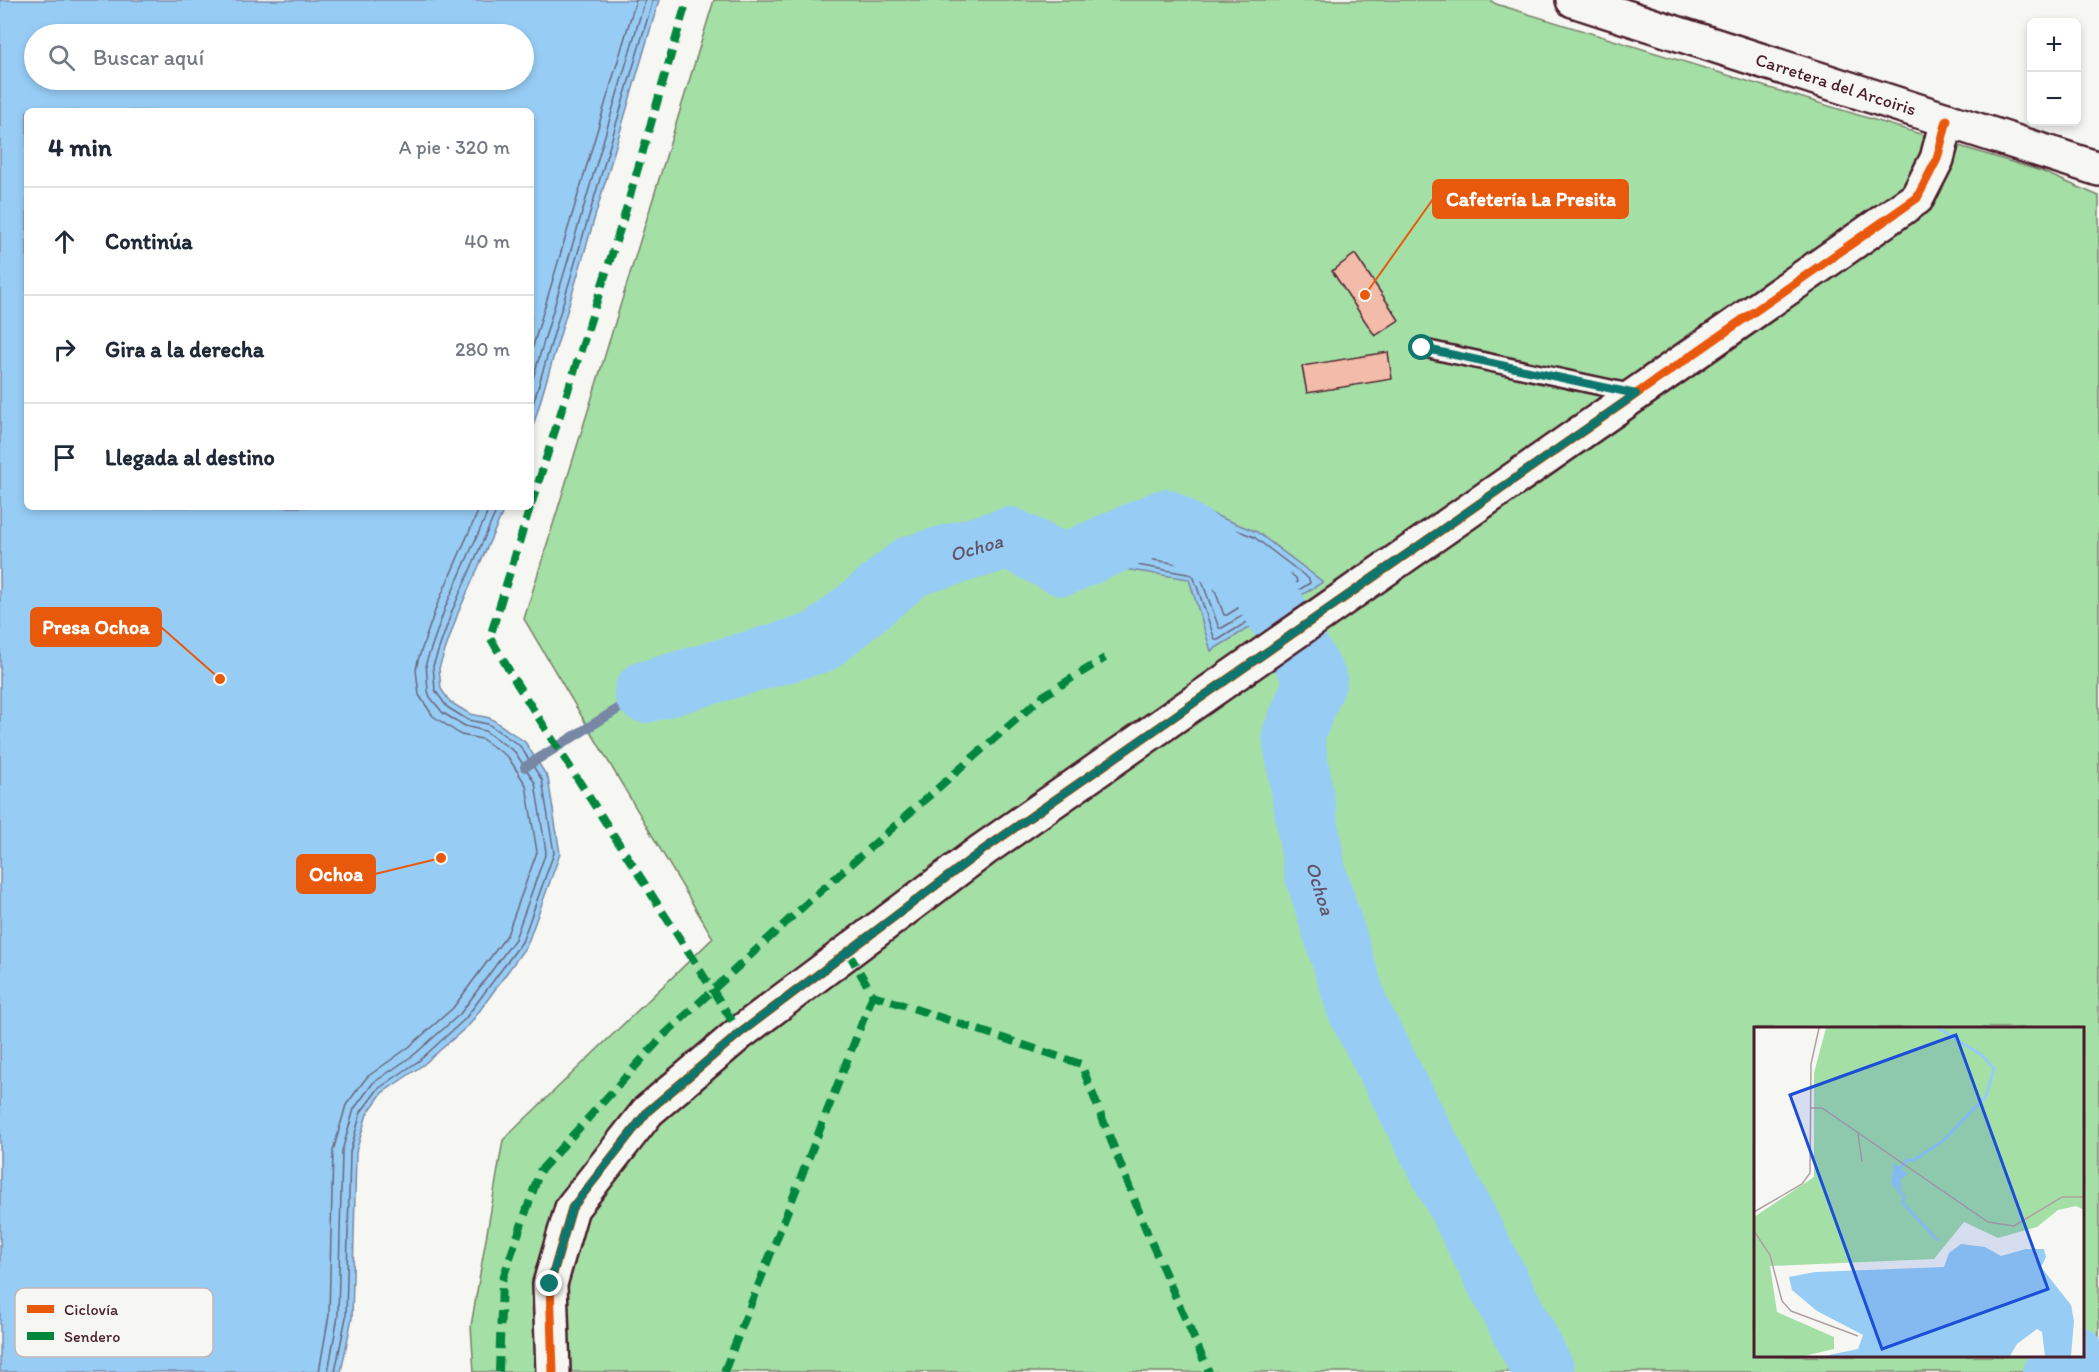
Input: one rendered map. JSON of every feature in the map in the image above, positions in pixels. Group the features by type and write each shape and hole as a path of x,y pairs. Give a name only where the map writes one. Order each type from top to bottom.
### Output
{"street":[{"name":"Carretera del Arcoiris","path":"1574,0 2099,169"},
{"path":"553,1372 550,1284 572,1208 648,1111 740,1033 983,850 1917,198 1937,159 1947,120"}],"lane":[{"path":"1422,348 1636,394"}],"green space":[{"path":"714,0 1490,0 1496,4 2041,171 2099,196 2099,1372 474,1372 471,1326 503,1140 713,938 524,619"}],"water":[{"path":"0,0 659,0 534,423 534,108 24,108 24,510 504,510 458,613 439,668 441,689 450,702 470,714 490,718 525,742 548,778 560,854 527,945 470,1024 423,1065 382,1093 367,1114 356,1152 352,1318 341,1372 0,1372"},
{"path":"1189,505 1257,532 1323,582 1211,651 1189,579 1117,568"}],"building":[{"path":"1355,254 1399,320 1375,336 1332,271"},
{"path":"1388,352 1392,379 1307,393 1302,366"}],"waterway":[{"name":"Ochoa","path":"645,692 820,642 912,566 1009,538 1063,565 1165,520 1259,581 1316,680 1293,735 1315,872 1358,1009 1544,1372"},
{"name":"Ochoa","path":"525,767 645,692"},
{"name":"Ochoa","path":"2054,1372 2074,1357"}],"marked path":[{"path":"534,496 622,223 687,0"},
{"path":"529,510 490,637 517,684 740,1033"},
{"path":"499,1372 502,1281 540,1171 663,1036 808,902 1043,696 1105,658"},
{"path":"848,952 873,995 1081,1064 1149,1237 1209,1372"},
{"path":"724,1372 873,995"}],"cycle path":[{"path":"553,1372 550,1284 572,1208 648,1111 740,1033 983,850 1917,198 1937,159 1947,120"}],"place":[{"name":"Cafetería La Presita","path":"1365,295"},
{"name":"Presa Ochoa","path":"220,679"},
{"name":"Ochoa","path":"441,858"}],"route":[{"path":"550,1284 572,1208 648,1111 740,1033 983,850 1636,394 1422,348"}]}
